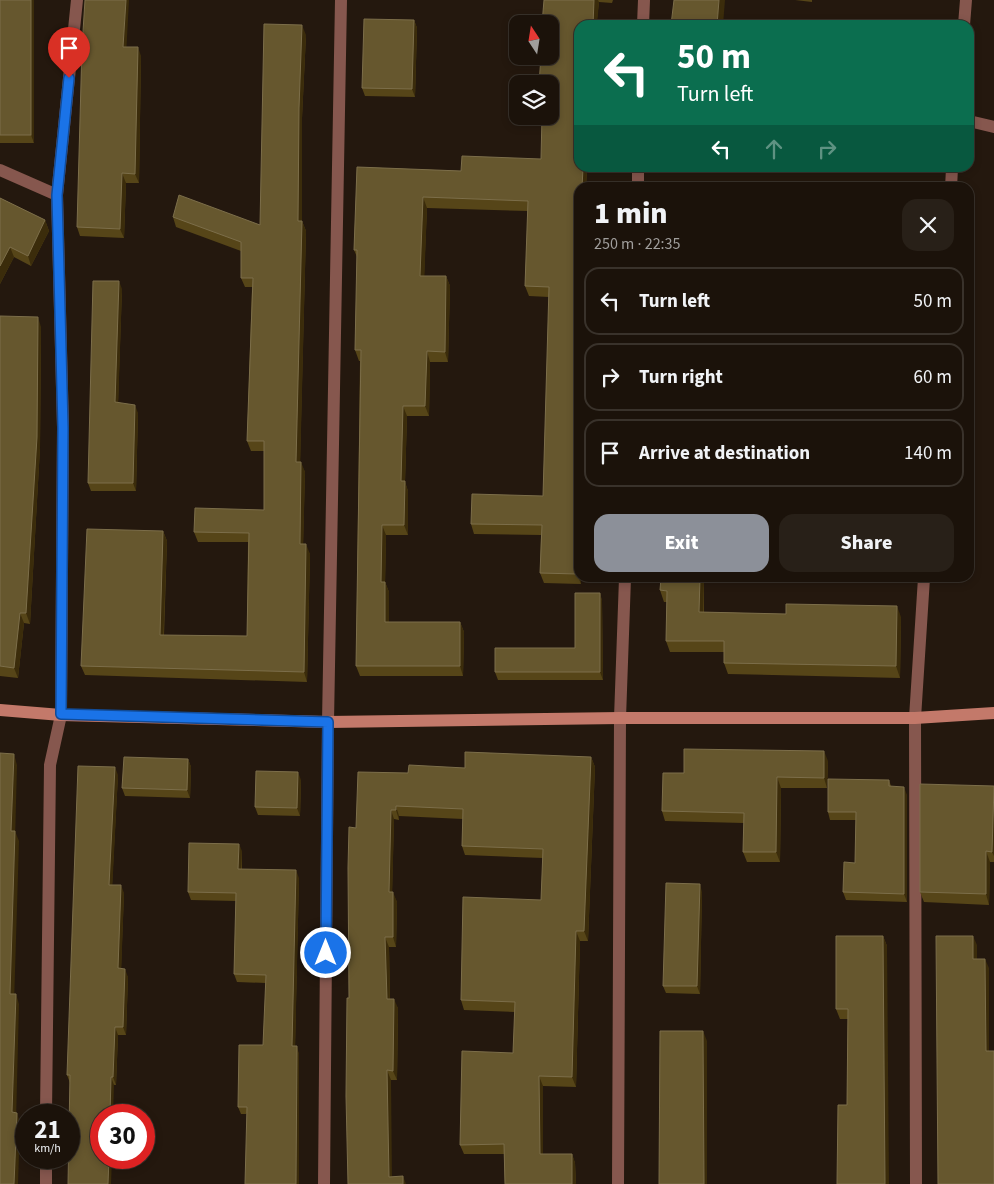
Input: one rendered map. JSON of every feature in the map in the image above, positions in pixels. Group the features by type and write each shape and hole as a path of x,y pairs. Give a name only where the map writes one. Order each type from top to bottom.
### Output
{"street":[{"path":"46,1104 50,765 61,714 63,428 57,195 77,0"},
{"path":"324,1184 328,722 341,0"},
{"path":"643,20 644,0"},
{"path":"964,20 966,0"},
{"path":"974,122 994,127"},
{"path":"0,170 57,195"},
{"path":"618,1184 620,718 625,582"},
{"path":"916,1184 915,718 924,582"},
{"path":"0,710 61,714 328,722 620,718 915,718 994,713"},
{"path":"46,1169 46,1184"}],"building":[{"path":"0,0 31,0 31,135 0,135"},
{"path":"85,0 126,0 123,47 138,47 135,174 122,173 120,229 77,227"},
{"path":"544,0 594,0 593,20 574,20 574,172 583,172 582,182 574,182 574,574 540,573 542,525 471,524 472,494 543,496 549,287 525,286 528,201 423,197 420,276 446,276 445,352 427,351 425,406 403,406 401,481 405,481 404,525 382,525 381,582 385,582 385,622 460,622 460,666 356,666 361,350 355,350 357,250 354,250 357,167 461,171 462,156 541,159 542,125 559,125 559,75 540,75 540,65 559,65 559,15 543,15"},
{"path":"674,0 719,0 717,20 672,20"},
{"path":"364,19 414,20 412,89 362,88"},
{"path":"264,24 302,25 298,221 302,221 296,462 301,462 300,544 306,544 304,672 81,666 87,529 163,531 160,635 247,636 249,533 194,532 195,508 264,510 264,441 247,441 253,278 241,278 241,242 173,217 179,195 260,225"},
{"path":"0,198 45,220 28,256 10,247 0,266"},
{"path":"93,281 119,281 115,402 135,405 133,483 88,483"},
{"path":"0,316 38,317 37,437 26,613 20,613 14,668 0,666"},
{"path":"661,582 700,582 699,612 786,614 786,604 897,606 896,666 724,663 724,641 666,641 667,591 660,590"},
{"path":"575,593 600,593 600,672 495,672 495,648 575,648"},
{"path":"684,749 824,751 824,778 777,777 776,852 743,852 744,813 662,811 663,773 684,773"},
{"path":"465,752 591,757 584,931 576,931 572,1077 539,1076 540,1154 572,1154 572,1184 505,1184 504,1144 460,1145 462,1051 513,1053 515,1002 461,1000 463,897 541,900 543,849 462,846 463,809 396,806 396,810 391,810 389,892 393,892 393,937 385,937 387,999 394,999 393,1071 387,1070 389,1177 403,1176 403,1184 348,1184 346,1096 347,998 349,998 348,868 349,827 356,828 358,772 408,773 409,765 465,768"},
{"path":"0,753 14,754 11,831 15,831 10,994 16,994 12,1112 15,1113 14,1184 0,1184"},
{"path":"124,757 188,759 187,790 122,788"},
{"path":"78,766 115,767 109,885 121,885 118,968 125,969 123,1027 115,1027 110,1104 90,1104 90,1169 109,1169 108,1184 68,1184 68,1169 80,1169 80,1104 69,1104 70,1075 67,1075"},
{"path":"256,771 298,772 297,808 255,807"},
{"path":"828,779 889,780 889,786 904,787 904,894 843,892 844,862 855,863 856,812 828,812"},
{"path":"920,784 994,786 992,852 986,851 986,894 920,892"},
{"path":"189,843 239,844 238,869 296,870 292,1046 297,1046 296,1184 245,1184 247,1107 238,1107 239,1045 263,1045 266,975 234,974 236,893 188,892"},
{"path":"666,883 700,884 697,986 663,986"},
{"path":"836,936 883,936 885,1184 837,1184 838,1105 847,1105 848,1009 836,1009"},
{"path":"936,936 973,936 973,959 985,959 986,1051 994,1051 994,1184 938,1184"},
{"path":"660,1031 703,1031 704,1184 659,1184"}],"route":[{"path":"69,78 57,195 63,428 61,714 328,722 326,953"}]}
